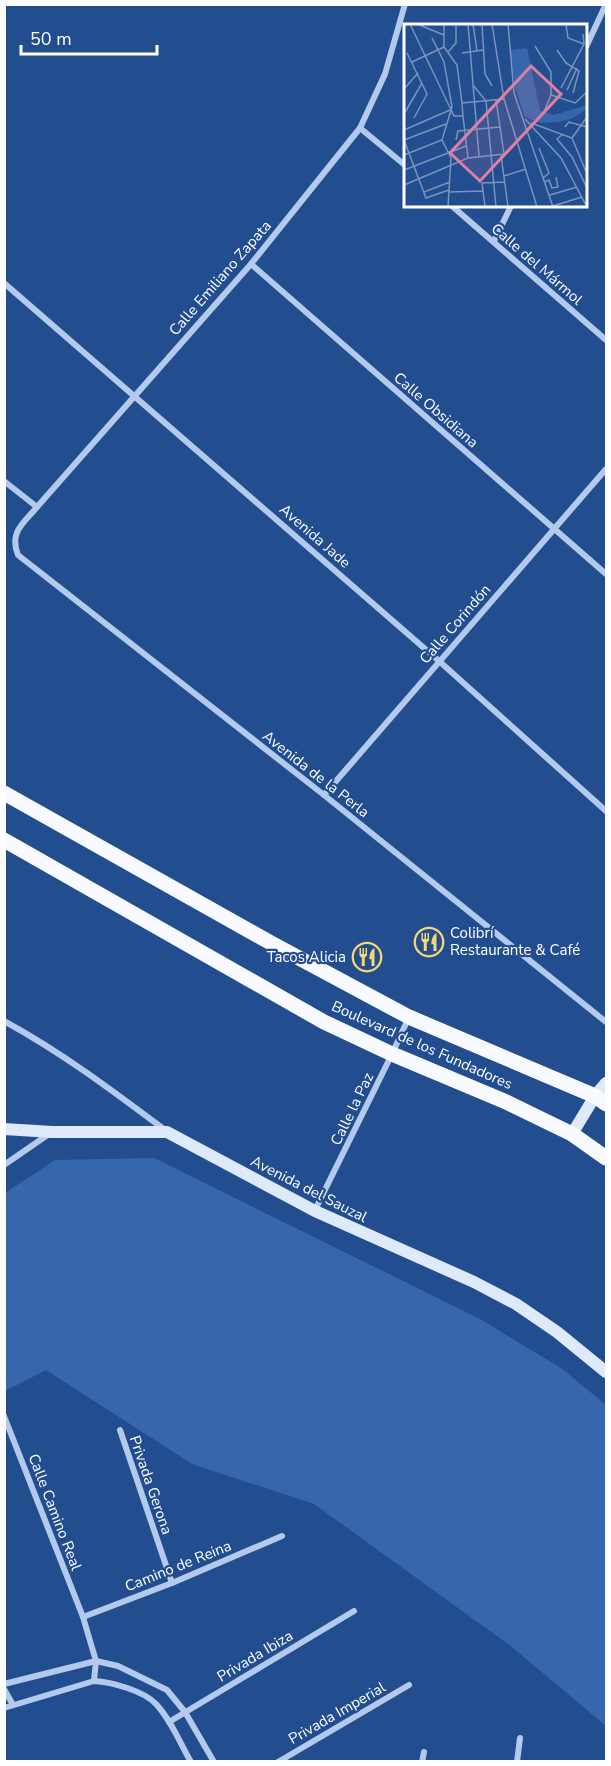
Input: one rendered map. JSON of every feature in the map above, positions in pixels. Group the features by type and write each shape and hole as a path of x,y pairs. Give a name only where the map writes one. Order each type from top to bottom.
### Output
{"main road":[{"name":"Boulevard de los Fundadores","path":"4,793 271,943 409,1017 601,1100"},
{"name":"Boulevard de los Fundadores","path":"4,840 324,1022 392,1054 504,1101 572,1134 606,1158"}],"street":[{"name":"Calle Emiliano Zapata","path":"13,543 16,533 37,507 251,264 360,128 385,74 405,4"},
{"path":"587,43 606,4"},
{"path":"360,128 404,165"},
{"name":"Calle del Mármol","path":"453,207 606,340"},
{"path":"494,241 511,207"},
{"name":"Calle Obsidiana","path":"251,264 606,574"},
{"name":"Avenida Jade","path":"4,283 439,661 606,811"},
{"name":"Calle Corindón","path":"324,795 606,469"},
{"path":"4,481 37,507"},
{"name":"Avenida de la Perla","path":"13,543 18,555 324,795 606,1022"},
{"name":"Calle la Paz","path":"315,1211 409,1017"},
{"name":"Avenida del Sauzal","path":"4,1021 25,1032 107,1086 168,1132 315,1211 474,1282 516,1304 557,1332 606,1372"},
{"path":"572,1134 601,1100 606,1083"},
{"path":"4,1129 52,1132 168,1132"},
{"path":"4,1165 52,1132"},
{"name":"Calle Camino Real","path":"4,1416 83,1617 96,1661"},
{"name":"Privada Gerona","path":"120,1430 172,1582"},
{"name":"Camino de Reina","path":"83,1617 282,1536"},
{"name":"Privada Ibiza","path":"169,1722 354,1611"},
{"path":"94,1681 96,1661"},
{"path":"4,1684 96,1661 118,1666 167,1690 185,1712 214,1761"},
{"path":"4,1708 94,1681 108,1682 135,1692 154,1703 169,1722 191,1761"},
{"name":"Privada Imperial","path":"278,1761 409,1685"},
{"path":"4,1689 13,1705"},
{"path":"517,1761 520,1738"},
{"path":"422,1761 424,1752"}],"shaded area":[{"path":"154,1158 480,1319 564,1370 606,1405 606,1726 512,1647 314,1504 192,1464 46,1370 5,1391 5,1193 55,1160"}],"place":[{"name":"Colibrí Restaurante & Café","path":"429,942"},
{"name":"Tacos Alicia","path":"367,957"}]}
